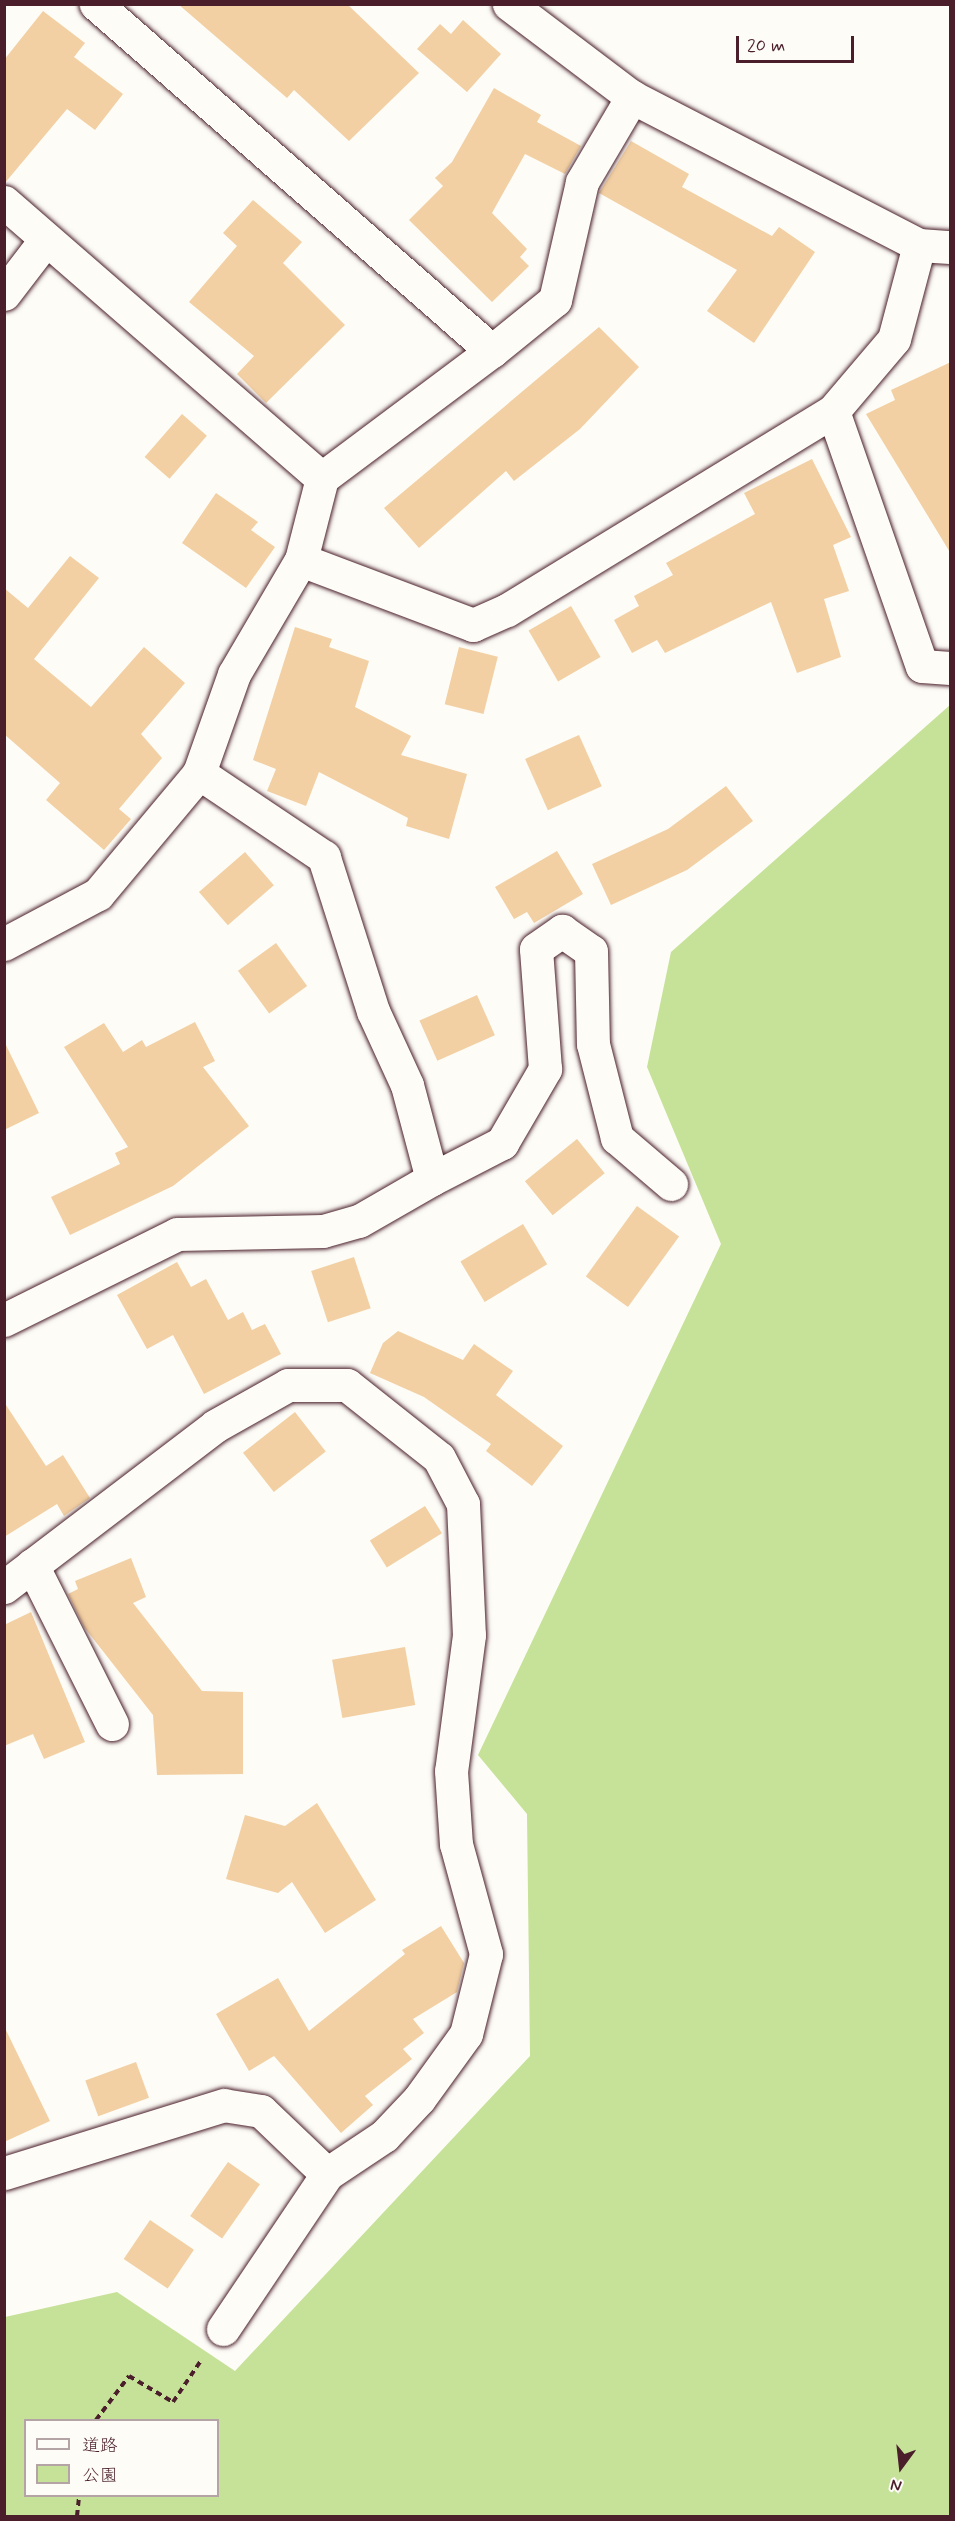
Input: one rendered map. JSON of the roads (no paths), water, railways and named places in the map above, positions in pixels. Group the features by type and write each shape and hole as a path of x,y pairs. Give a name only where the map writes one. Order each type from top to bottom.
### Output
{"street":[{"path":"96,4 492,351"},
{"path":"301,560 473,625 507,610 833,411 894,339 935,246 632,97 509,4"},
{"path":"4,944 98,894 199,772 234,674 301,560 322,478 492,351 555,300 582,182 632,97"},
{"path":"4,202 322,478"},
{"path":"4,294 46,239"},
{"path":"833,411 922,666 951,668"},
{"path":"199,772 324,857 373,1011 407,1085 432,1179"},
{"path":"4,1320 177,1234 323,1231 359,1221 432,1179 502,1143 544,1069 536,949 562,932 591,951 593,1044 617,1138 671,1184"},
{"path":"4,1587 215,1426 288,1385 347,1385 439,1458 463,1504 469,1635 451,1771 456,1844 486,1954 466,2034 426,2090 384,2136 327,2174 223,2329"},
{"path":"32,1565 112,1724"},
{"path":"4,2173 224,2105 261,2111 327,2174"}]}
